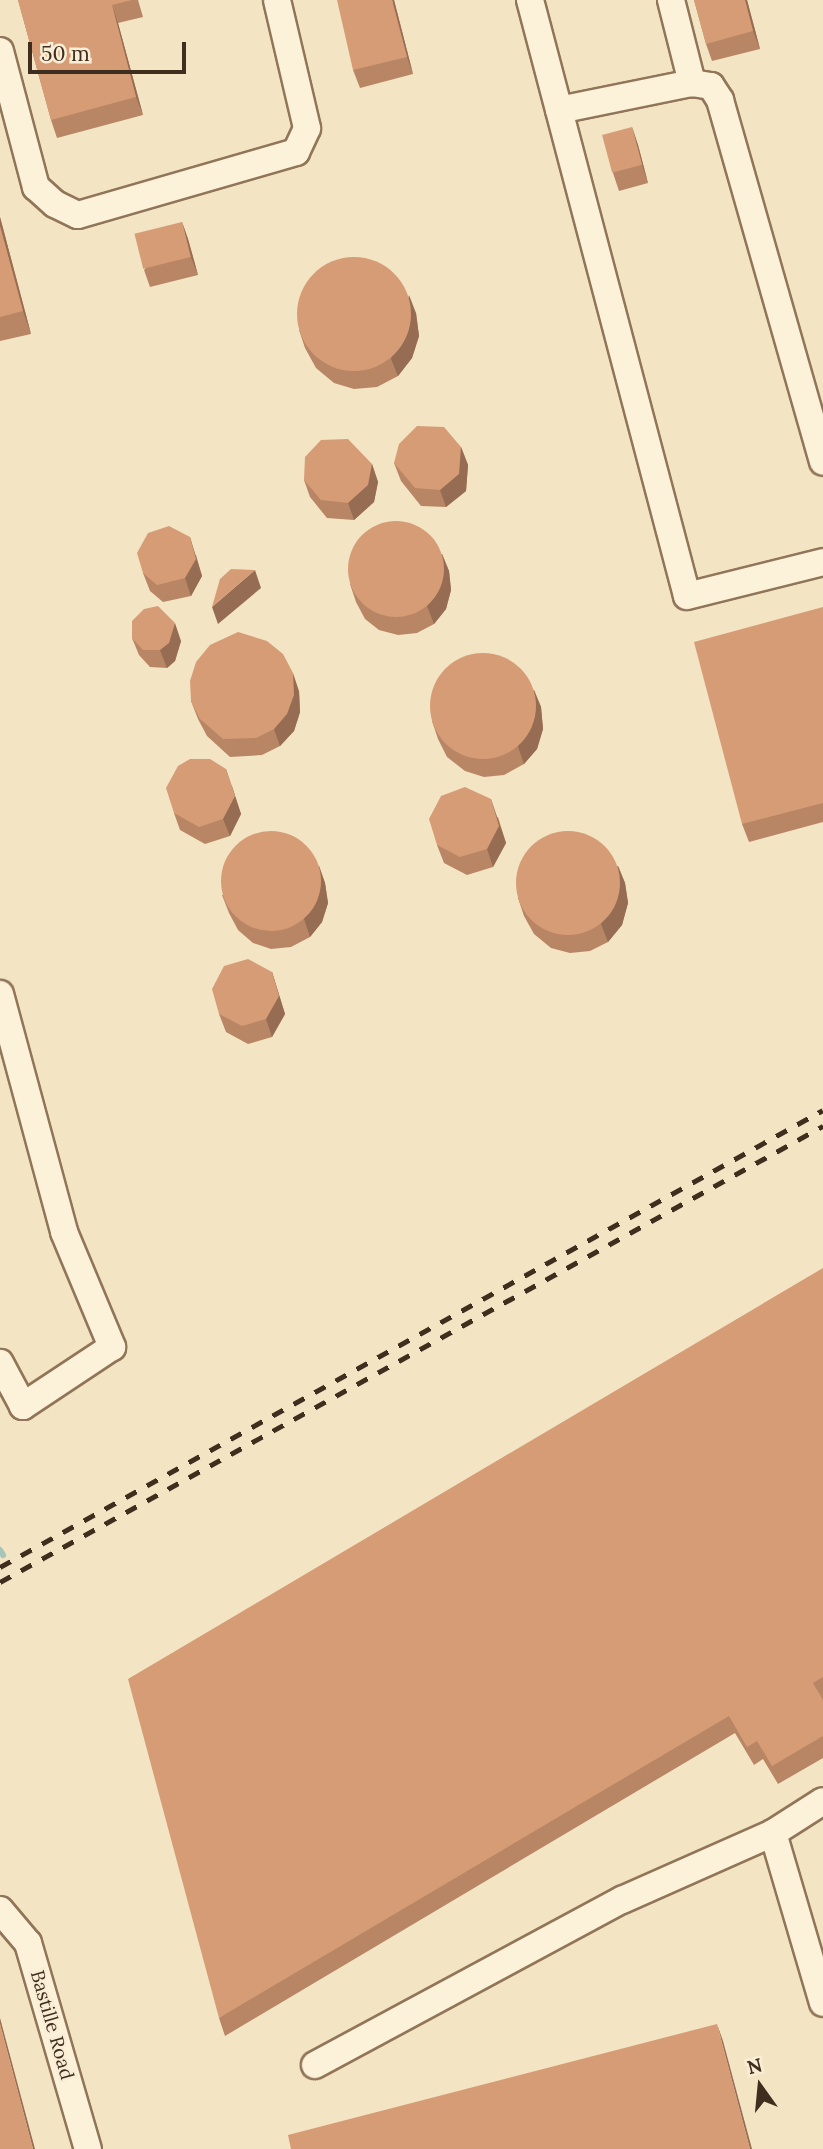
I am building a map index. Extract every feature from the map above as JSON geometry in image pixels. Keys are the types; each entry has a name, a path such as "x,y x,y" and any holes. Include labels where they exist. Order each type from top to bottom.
{"street":[{"path":"0,51 36,187 55,204 78,215 296,152 307,128 277,0"},
{"path":"530,0 687,596 823,562"},
{"path":"671,0 692,83"},
{"path":"559,110 692,83 711,86 720,100 823,462"},
{"path":"0,994 64,1232 112,1348 23,1406 0,1363"},
{"path":"315,2065 622,1900 773,1833 823,1801"},
{"path":"773,1833 813,1936 823,2003"},
{"name":"Bastille Road","path":"0,1909 28,1943 88,2149"}],"building":[{"path":"18,0 132,0 112,5 136,97 51,120"},
{"path":"337,0 392,0 407,57 353,70"},
{"path":"694,0 745,0 753,31 706,44"},
{"path":"632,127 642,165 612,173 602,135"},
{"path":"182,222 191,257 143,269 134,234"},
{"path":"0,226 23,311 0,317"},
{"path":"354,257 376,261 386,266 402,282 407,292 411,314 407,336 402,346 386,362 376,367 354,371 332,367 322,362 306,346 301,336 297,314 301,292 306,282 322,266 332,261"},
{"path":"417,426 444,427 461,447 459,474 440,490 415,488 394,463 399,444"},
{"path":"348,439 372,464 368,485 348,503 321,500 304,480 305,457 321,440"},
{"path":"396,521 414,525 430,535 440,551 444,569 440,587 430,603 414,613 396,617 378,613 362,603 352,587 348,569 352,551 362,535 378,525"},
{"path":"169,526 190,537 196,559 185,578 157,585 143,573 137,553 148,533"},
{"path":"231,569 255,570 212,607 220,579"},
{"path":"158,606 175,623 169,643 160,650 143,650 132,638 132,621 144,609"},
{"path":"823,607 823,803 742,824 694,642"},
{"path":"238,632 267,641 283,654 293,673 294,695 287,714 274,729 256,738 223,739 200,719 191,701 190,681 196,662 210,645"},
{"path":"483,653 503,657 521,668 532,686 536,706 532,726 521,744 503,755 483,759 463,755 445,744 434,726 430,706 434,686 445,668 463,657"},
{"path":"190,759 210,759 226,769 235,796 223,819 199,827 174,813 166,788 178,766"},
{"path":"465,787 491,799 499,826 487,849 460,857 437,845 429,819 441,796"},
{"path":"271,831 290,835 306,846 317,862 321,881 317,900 306,916 290,927 271,931 252,927 236,916 225,900 221,881 225,862 236,846 252,835"},
{"path":"568,831 588,835 605,846 616,863 620,883 616,903 605,920 588,931 568,935 548,931 531,920 520,903 516,883 520,863 531,846 548,835"},
{"path":"248,959 272,972 279,996 266,1019 242,1026 219,1014 212,989 224,966"},
{"path":"823,1268 823,1677 813,1683 823,1700 823,1736 772,1766 757,1741 747,1747 729,1716 219,2018 128,1679"},
{"path":"0,2024 33,2149 0,2149"},
{"path":"717,2024 750,2149 291,2149 288,2135"}],"waterway":[{"path":"0,1550 3,1555"}],"railway":[{"path":"0,1567 823,1110"},
{"path":"0,1582 823,1126"}]}
